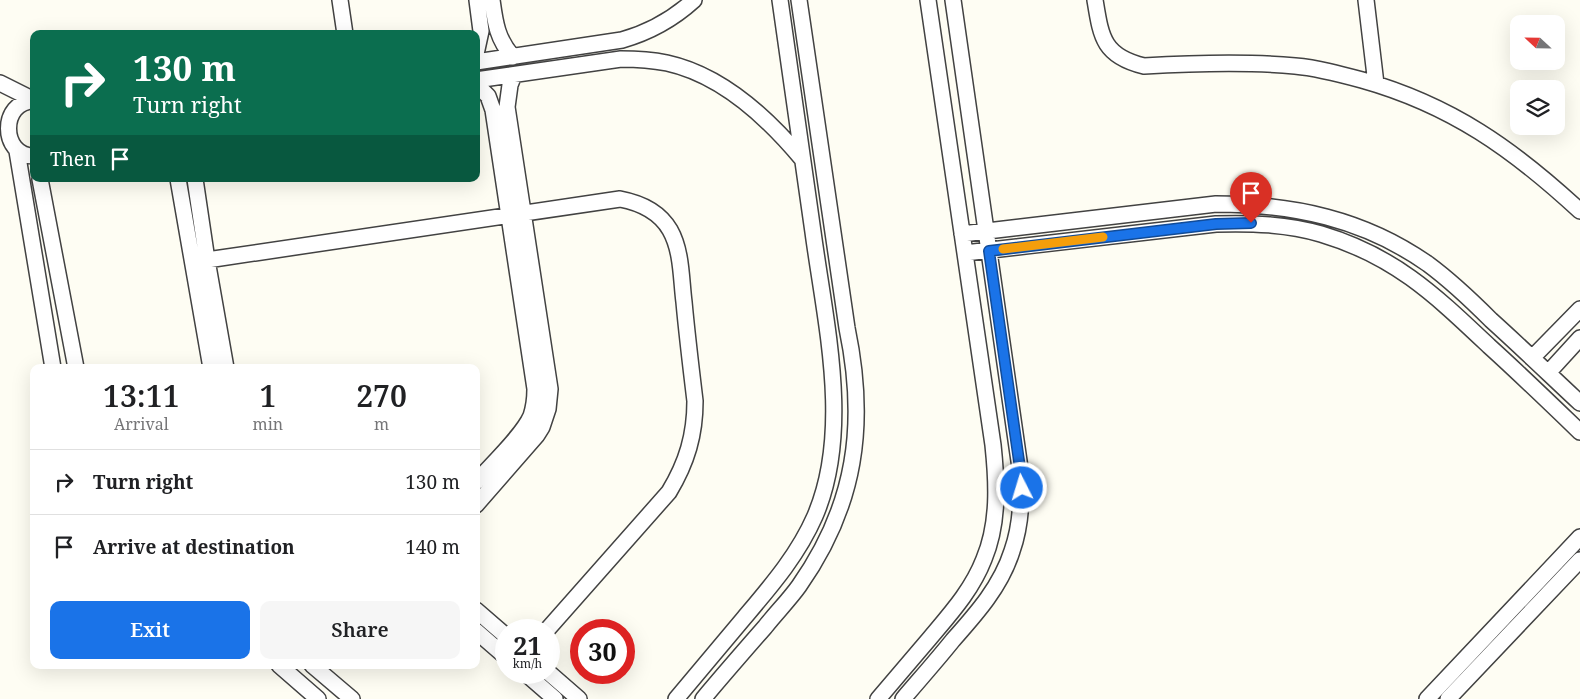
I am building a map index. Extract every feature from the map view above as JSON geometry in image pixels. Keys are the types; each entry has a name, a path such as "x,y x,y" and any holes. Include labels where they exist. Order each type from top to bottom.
{"street":[{"path":"340,0 344,30"},
{"path":"477,0 480,36"},
{"path":"492,0 495,26 504,46 512,57"},
{"path":"480,61 622,40 643,34 682,12 694,0"},
{"path":"676,699 783,571 816,515 828,477 832,446 832,384 828,341 780,0"},
{"path":"703,699 798,587 814,562 829,535 840,507 849,478 854,448 857,396 854,358 847,328 799,0"},
{"path":"878,699 959,604 974,582 985,558 992,533 997,479 994,445 928,0"},
{"path":"903,699 989,597 1002,575 1012,551 1019,527 1022,501 1021,475 953,0"},
{"path":"1095,0 1100,30 1105,43 1115,55 1129,62 1144,66 1248,62 1297,66 1337,73 1376,84 1440,109 1471,125 1521,159 1580,211"},
{"path":"1366,0 1376,84"},
{"path":"480,81 621,59 668,63 690,70 736,96 761,115 783,136 802,159"},
{"path":"480,477 527,423 535,399 515,214 506,107 514,75"},
{"path":"0,83 30,98"},
{"path":"480,86 491,103 550,389 546,418 537,435 480,500"},
{"path":"30,101 23,102 12,110 3,132 17,151 30,155"},
{"path":"17,151 51,364"},
{"path":"41,182 75,364"},
{"path":"179,182 210,364"},
{"path":"195,182 225,364"},
{"path":"207,260 620,199 635,202 649,208 661,218 670,231 679,259 695,401 692,439 680,475 669,492 557,619"},
{"path":"962,234 1216,204 1252,204 1289,208 1324,215 1377,234 1428,264 1452,283 1580,404"},
{"path":"965,253 1216,224 1251,223 1286,226 1320,234 1353,245 1385,260 1414,279 1442,301 1580,432"},
{"path":"1532,358 1580,309"},
{"path":"1548,373 1580,338"},
{"path":"1427,699 1580,537"},
{"path":"1448,699 1580,560"},
{"path":"480,613 495,626"},
{"path":"480,634 495,647"},
{"path":"284,669 318,699"},
{"path":"317,669 352,699"},
{"path":"560,682 579,699"},
{"path":"538,684 555,699"}],"slow traffic":[{"path":"1003,249 1103,237"}],"route":[{"path":"1022,488 989,251 1216,224 1251,223"}]}
